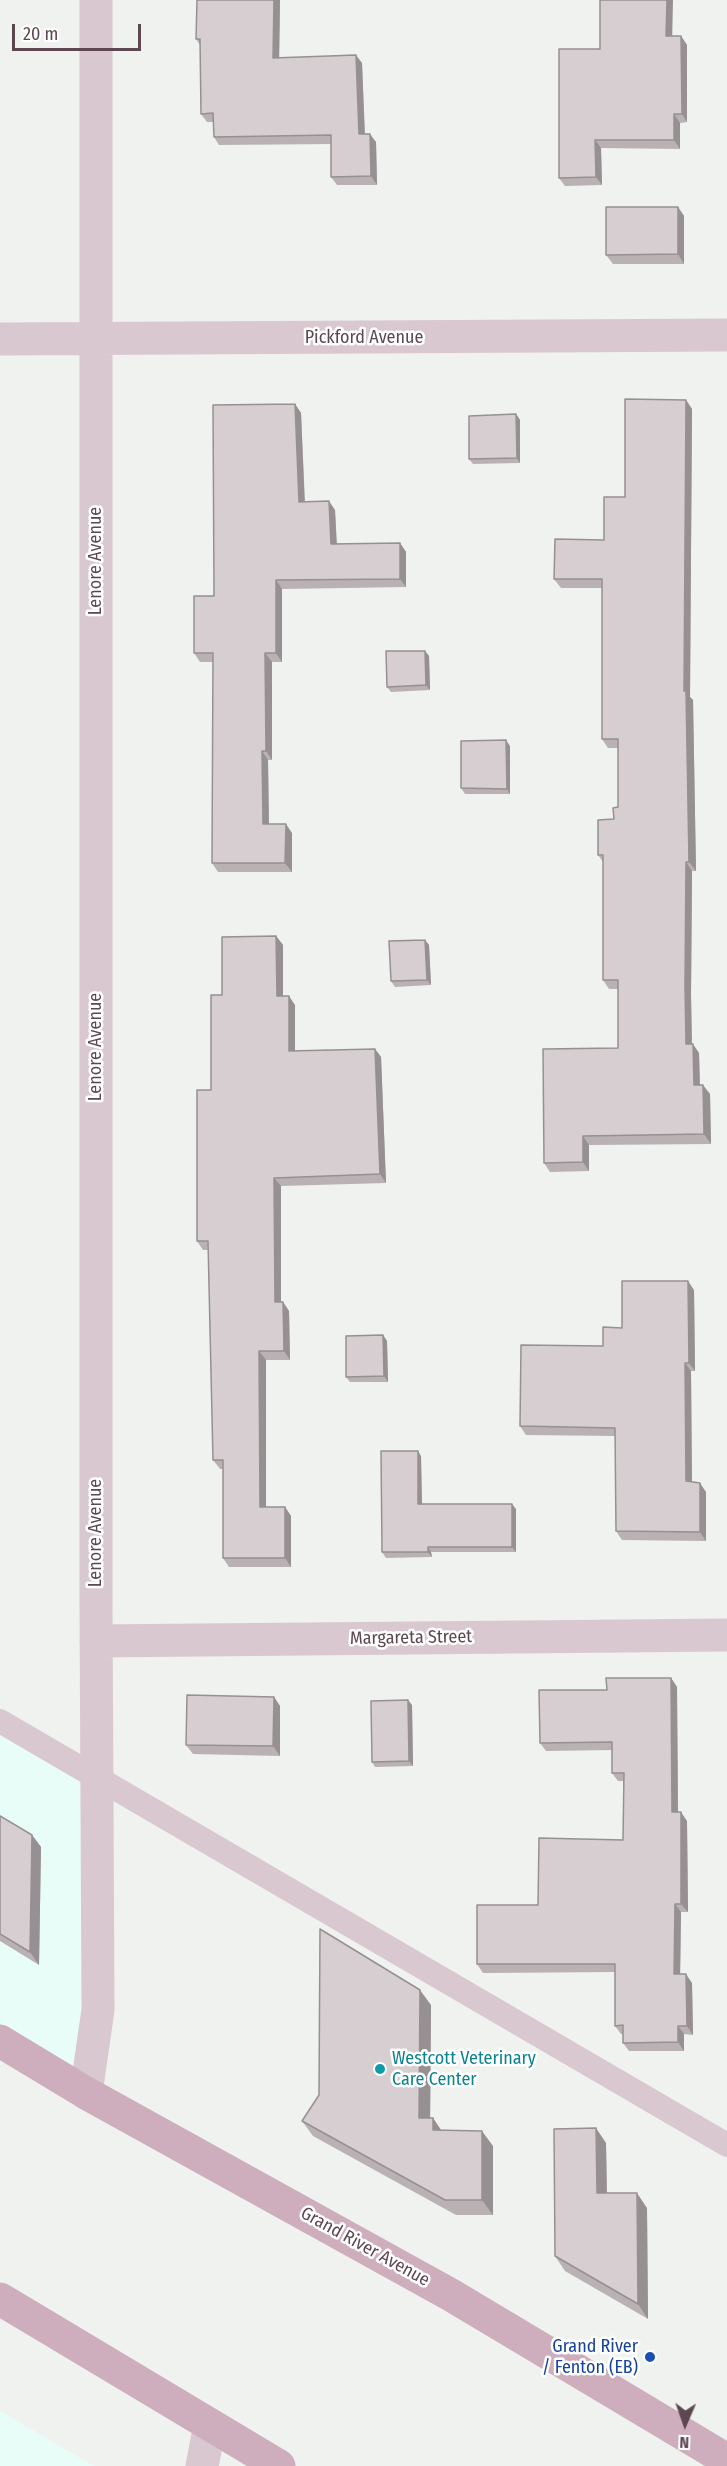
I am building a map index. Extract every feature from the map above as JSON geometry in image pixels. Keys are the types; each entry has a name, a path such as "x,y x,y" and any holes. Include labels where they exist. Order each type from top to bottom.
{"main road":[{"name":"Grand River Avenue","path":"0,2040 86,2093 451,2295 727,2460"},
{"path":"0,2299 279,2466"}],"street":[{"name":"Lenore Avenue","path":"86,2093 98,2010 96,0"},
{"name":"Pickford Avenue","path":"0,339 727,335"},
{"name":"Margareta Street","path":"96,1641 727,1635"},
{"path":"202,2466 210,2425"}],"lane":[{"path":"0,1721 727,2145"}],"shaded area":[{"path":"0,1733 86,1781 82,2084 0,2035"},
{"path":"0,2411 94,2466 0,2466"}],"building":[{"path":"197,0 274,0 273,58 356,55 359,134 370,134 371,176 331,177 331,135 214,137 213,113 201,114 200,39 196,39"},
{"path":"600,0 667,0 666,36 681,36 682,114 674,114 674,140 595,140 596,177 559,178 559,49 600,49"},
{"path":"606,207 678,207 678,254 606,255"},
{"path":"625,399 686,400 684,691 686,691 689,862 686,862 686,1044 693,1044 694,1085 703,1085 704,1134 583,1136 583,1162 544,1163 543,1049 618,1048 618,980 603,980 603,855 598,855 598,820 614,819 613,808 618,807 618,739 602,739 602,579 554,579 555,539 604,540 604,497 625,497"},
{"path":"295,404 299,502 329,501 331,544 400,543 400,579 276,580 276,653 265,653 266,751 262,751 263,824 286,824 285,863 212,863 213,653 194,653 194,596 214,596 213,405"},
{"path":"516,414 517,458 469,459 469,416"},
{"path":"386,651 425,651 426,685 387,687"},
{"path":"506,740 507,789 461,788 461,741"},
{"path":"276,936 277,996 289,996 289,1051 375,1049 380,1174 274,1178 275,1302 283,1302 284,1351 259,1351 260,1507 285,1507 285,1558 223,1558 223,1460 213,1460 208,1241 197,1241 197,1090 211,1090 211,995 222,995 222,937"},
{"path":"425,940 427,980 391,981 389,941"},
{"path":"622,1281 688,1281 689,1363 685,1363 686,1481 700,1483 700,1532 616,1531 615,1428 520,1426 521,1345 603,1346 603,1327 622,1328"},
{"path":"383,1335 384,1376 346,1377 346,1336"},
{"path":"381,1451 418,1451 418,1504 512,1504 512,1547 428,1547 428,1552 382,1552"},
{"path":"606,1678 671,1678 672,1812 681,1812 681,1904 675,1904 674,1974 686,1974 687,2026 678,2026 678,2042 623,2043 623,2025 615,2026 615,1964 477,1964 477,1905 538,1905 539,1838 623,1840 624,1773 612,1773 612,1742 540,1743 539,1690 607,1690"},
{"path":"187,1695 274,1697 273,1746 186,1745"},
{"path":"408,1700 409,1761 372,1762 371,1701"},
{"path":"0,1816 32,1835 30,1952 0,1934"},
{"name":"Westcott Veterinary Care Center","path":"320,1929 420,1990 419,2118 433,2118 433,2130 482,2131 482,2200 445,2200 302,2121 319,2095"},
{"path":"596,2128 597,2193 637,2193 638,2304 555,2256 554,2129"}],"place":[{"name":"Westcott Veterinary Care Center","path":"380,2069"},
{"name":"Grand River / Fenton (EB)","path":"650,2357"}]}
